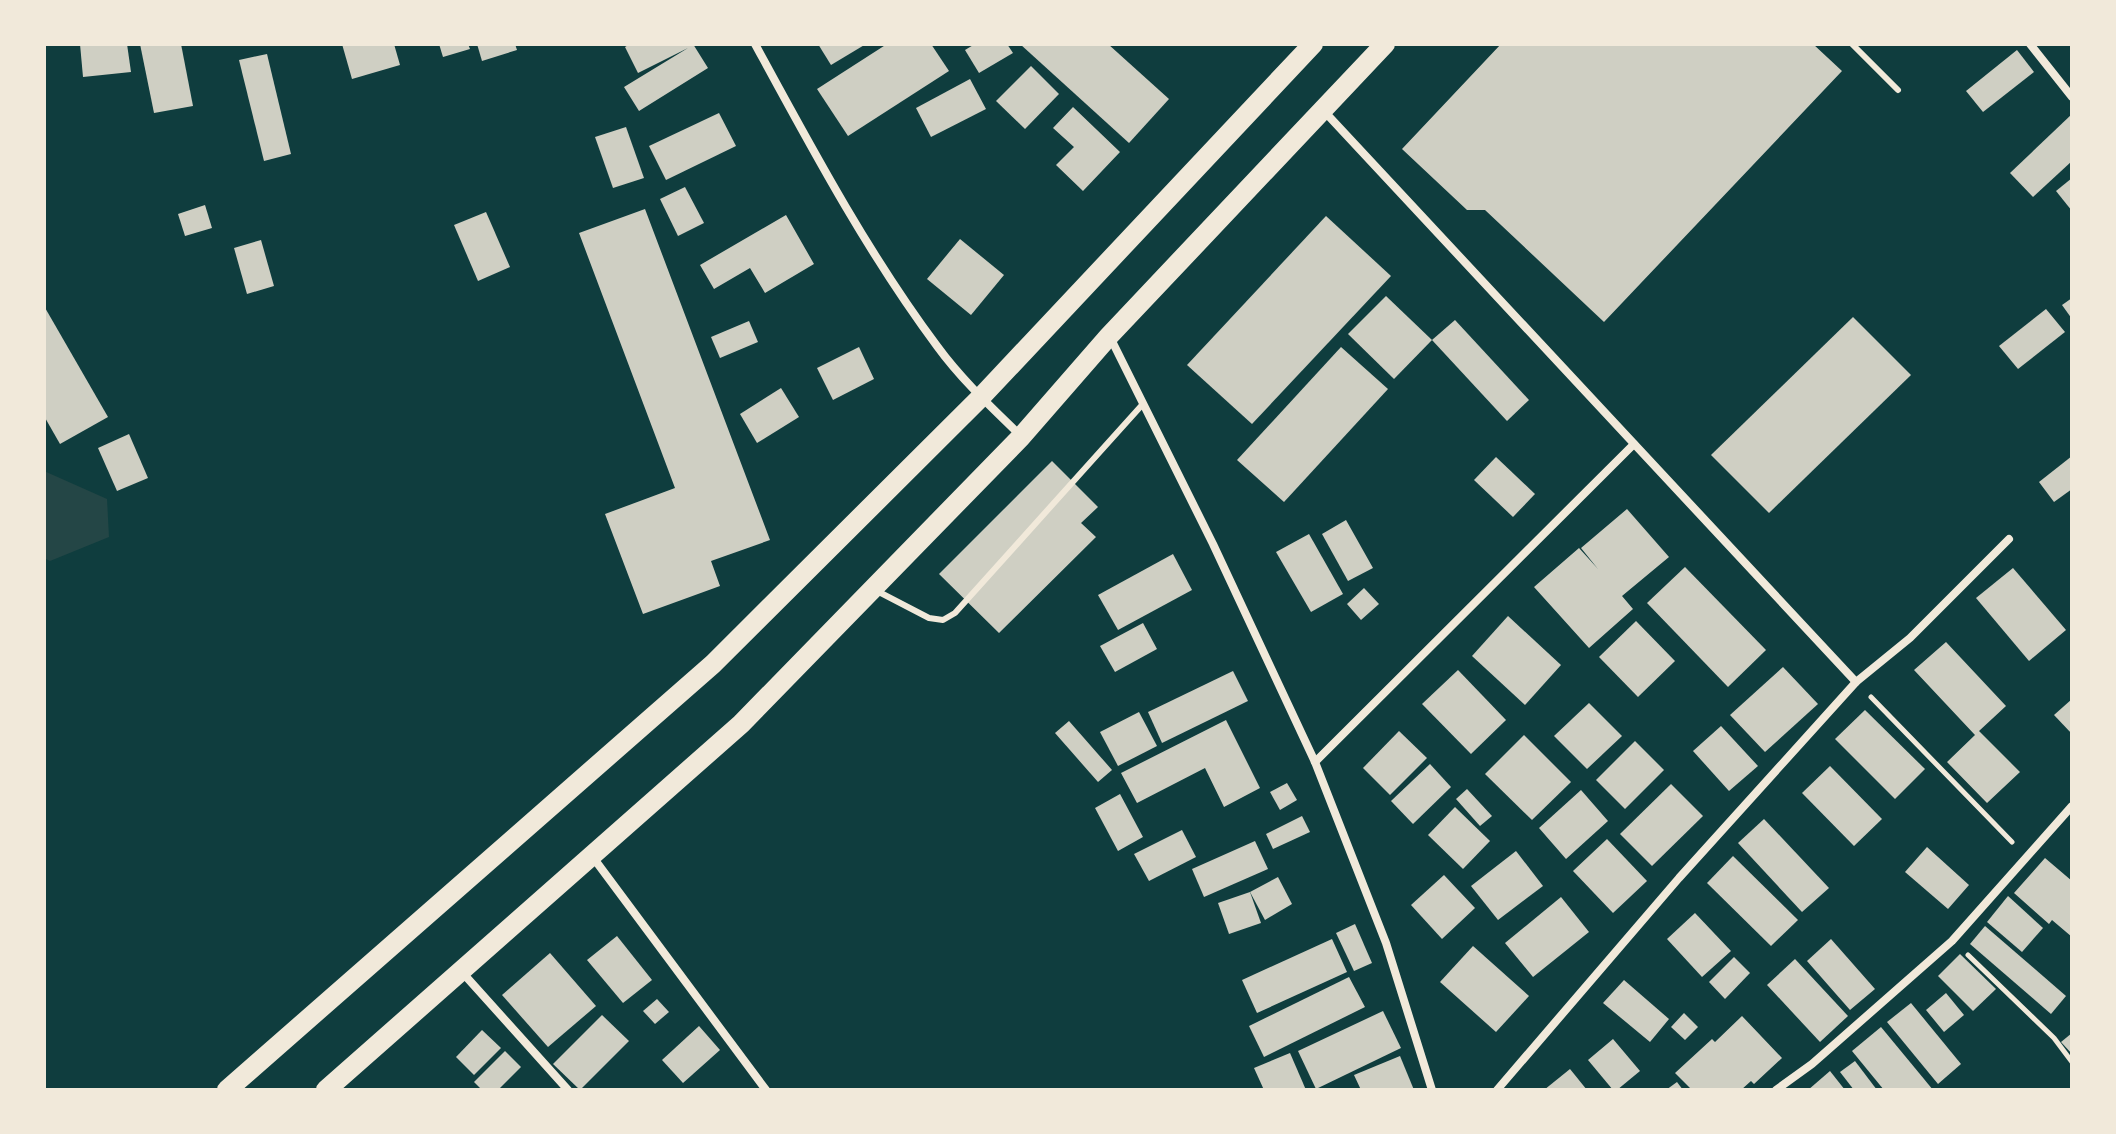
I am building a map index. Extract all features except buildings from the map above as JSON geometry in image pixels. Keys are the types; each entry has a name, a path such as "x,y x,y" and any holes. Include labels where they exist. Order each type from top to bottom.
{"main road":[{"path":"227,1090 713,664 981,397 1313,44"},
{"path":"326,1090 350,1074 461,970 741,724 1021,437 1109,336 1385,44"}],"street":[{"path":"755,44 857,226 938,347 1021,437"},
{"path":"2030,44 2072,97"},
{"path":"1323,110 1856,682"},
{"path":"1109,336 1213,544 1315,762 1386,943 1432,1090"},
{"path":"1315,762 1634,444"},
{"path":"1497,1090 1679,878 1856,682 1910,638 2009,539"},
{"path":"1776,1090 1812,1064 1952,941 2072,806"},
{"path":"591,855 766,1090"},
{"path":"461,970 568,1090"}],"lane":[{"path":"1852,44 1898,90"},
{"path":"874,590 929,618 943,620 955,613 1142,405"}],"path":[{"path":"1856,682 2027,857"},
{"path":"1952,941 2012,995 2054,1038 2072,1062"}],"shaded area":[{"path":"44,471 107,499 109,537 50,561 44,558"}]}
